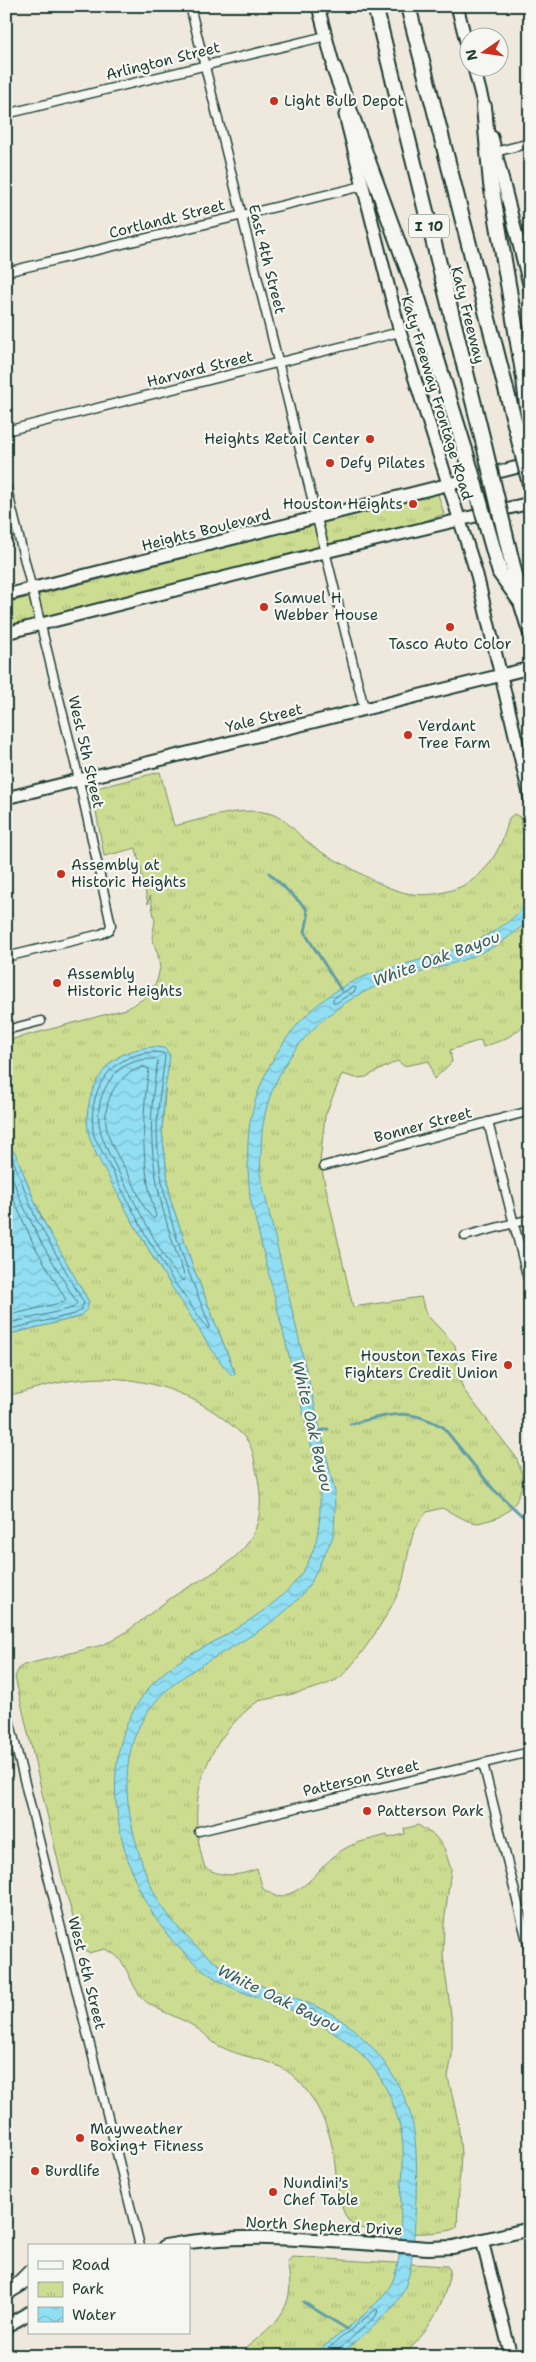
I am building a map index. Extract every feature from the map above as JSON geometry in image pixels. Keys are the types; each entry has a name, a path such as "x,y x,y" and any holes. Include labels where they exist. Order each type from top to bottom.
{"highway":[{"name":"Katy Freeway","path":"375,6 530,631"},
{"name":"Katy Freeway","path":"408,6 526,434 530,484"},
{"path":"334,68 416,292 465,450 500,573 522,602"},
{"path":"484,107 491,184 524,378 526,434"}],"main road":[{"name":"Katy Freeway Frontage Road","path":"318,6 400,332 477,575 530,798"},
{"path":"457,6 463,28"},
{"path":"477,78 530,288"},
{"name":"Heights Boulevard","path":"6,595 530,464"},
{"path":"6,633 458,519 530,503"},
{"name":"Yale Street","path":"6,798 530,668"},
{"name":"North Shepherd Drive","path":"175,2244 200,2239 232,2238 429,2248 452,2247 530,2229"},
{"path":"482,2240 511,2356"},
{"path":"6,2293 28,2281"},
{"path":"6,2326 28,2314"}],"street":[{"name":"East 4th Street","path":"190,6 364,708"},
{"name":"Arlington Street","path":"6,114 326,36"},
{"path":"495,152 530,143"},
{"name":"Cortlandt Street","path":"6,272 363,186"},
{"name":"Harvard Street","path":"6,431 400,332"},
{"name":"West 5th Street","path":"6,486 76,767 111,922 110,928 101,934 6,957"},
{"path":"6,1030 40,1021"},
{"name":"Bonner Street","path":"324,1166 530,1111"},
{"path":"488,1122 530,1286"},
{"path":"465,1236 530,1219"},
{"name":"West 6th Street","path":"6,1707 140,2244"},
{"name":"Patterson Street","path":"199,1831 530,1752"},
{"path":"482,1763 530,1953"},
{"path":"520,1913 530,1911"},
{"path":"6,2293 28,2271"}],"green space":[{"path":"438,494 444,514 389,534 6,629 6,603"},
{"path":"160,772 174,826 233,812 257,811 268,813 281,818 319,850 376,882 402,892 429,895 460,887 478,876 486,868 498,849 509,818 514,814 520,817 530,864 530,1016 521,1028 504,1039 483,1047 481,1040 450,1050 452,1062 434,1079 429,1061 404,1066 397,1061 366,1077 356,1078 342,1074 325,1116 320,1162 353,1307 421,1297 426,1314 455,1345 458,1373 463,1389 516,1457 522,1474 522,1486 516,1502 508,1511 497,1518 478,1523 468,1521 442,1508 427,1512 416,1528 398,1593 374,1636 353,1664 344,1674 328,1684 258,1701 239,1717 224,1735 212,1755 203,1775 198,1797 199,1843 205,1868 225,1875 244,1873 257,1869 263,1889 277,1897 299,1889 336,1854 346,1848 387,1835 388,1838 405,1834 404,1829 418,1825 435,1836 444,1848 451,1869 444,1924 443,1956 452,2022 452,2055 448,2077 458,2121 461,2153 457,2227 450,2230 405,2233 373,2231 353,2225 347,2219 340,2200 334,2155 327,2128 314,2101 303,2085 281,2068 219,2046 193,2025 151,2005 137,1992 125,1967 114,1954 105,1949 88,1953 82,1949 62,1878 15,1677 19,1668 112,1641 165,1602 219,1569 236,1556 249,1541 257,1523 260,1504 259,1484 248,1442 235,1428 213,1411 179,1393 142,1382 104,1378 64,1382 6,1396 6,1335 79,1317 89,1302 51,1237 11,1149 6,1149 6,1041 126,1009 145,998 157,981 160,968 152,938 155,921 150,896 148,904 136,848 104,856 93,794 97,788","holes":["154,1047 166,1078 162,1131 170,1198 192,1264 235,1373 233,1376 154,1259 124,1206 90,1138 87,1120 91,1094 111,1062 124,1054"]},
{"path":"292,2257 447,2266 450,2270 444,2295 434,2317 428,2327 403,2356 237,2356 279,2317 289,2294 290,2280 287,2262"}],"water":[{"name":"White Oak Bayou","path":"530,900 530,920 493,947 453,963 393,980 368,990 345,1003 305,1037 289,1058 276,1081 267,1106 262,1132 260,1174 335,1492 333,1536 314,1577 301,1596 275,1619 247,1639 189,1673 164,1693 144,1717 131,1748 127,1788 133,1829 140,1858 150,1885 171,1919 190,1941 223,1968 254,1983 328,2012 356,2031 389,2070 398,2084 409,2111 416,2148 416,2186 413,2250 409,2276 405,2287 400,2297 387,2313 339,2356 312,2356 370,2309 389,2288 394,2278 400,2247 403,2158 402,2136 396,2112 386,2089 373,2068 366,2059 341,2038 294,2011 242,1992 217,1979 200,1967 170,1938 147,1904 130,1866 118,1815 115,1790 117,1765 121,1740 130,1717 143,1695 169,1669 249,1620 279,1598 303,1571 317,1537 320,1513 319,1477 250,1198 248,1141 250,1122 256,1098 265,1075 277,1052 309,1013 348,983 478,940 515,916"},
{"path":"154,1047 164,1048 170,1055 164,1096 162,1131 170,1198 192,1264 235,1373 233,1376 214,1352 153,1257 100,1162 89,1137 87,1116 89,1101 94,1086 102,1073 118,1057 131,1051"},
{"path":"6,1149 15,1152 41,1217 89,1302 87,1309 79,1317 6,1335"}],"waterway":[{"path":"269,873 306,908 308,917 305,932 341,990"},
{"path":"350,1424 387,1415 408,1414 430,1420 443,1427 493,1489 530,1523"},
{"name":"White Oak Bayou","path":"317,1432 328,1429"},
{"path":"303,2302 347,2329"}],"place":[{"name":"Light Bulb Depot","path":"274,101"},
{"name":"Heights Retail Center","path":"370,439"},
{"name":"Defy Pilates","path":"330,463"},
{"name":"Houston Heights","path":"413,504"},
{"name":"Samuel H Webber House","path":"264,607"},
{"name":"Tasco Auto Color","path":"450,627"},
{"name":"Verdant Tree Farm","path":"408,735"},
{"name":"Assembly at Historic Heights","path":"61,874"},
{"name":"Assembly Historic Heights","path":"57,983"},
{"name":"Houston Texas Fire Fighters Credit Union","path":"508,1365"},
{"name":"Patterson Park","path":"367,1811"},
{"name":"Mayweather Boxing+ Fitness","path":"80,2138"},
{"name":"Burdlife","path":"35,2171"},
{"name":"Nundini's Chef Table","path":"273,2192"}]}
